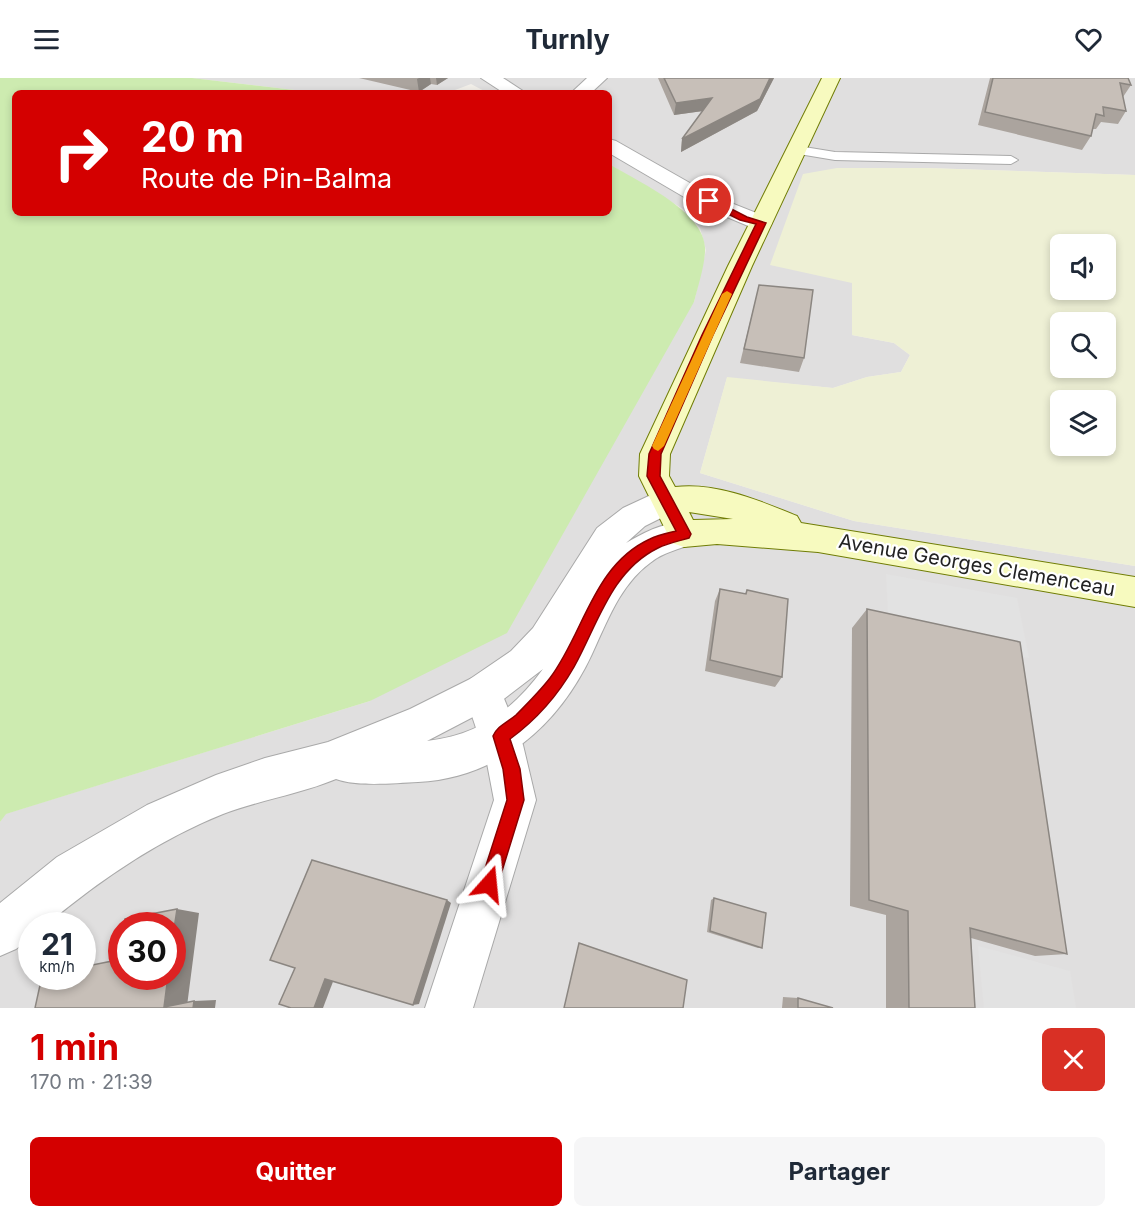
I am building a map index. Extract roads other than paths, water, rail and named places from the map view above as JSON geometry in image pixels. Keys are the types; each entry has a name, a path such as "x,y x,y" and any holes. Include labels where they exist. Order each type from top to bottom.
{"main road":[{"path":"684,534 654,476 655,454 707,335 831,78"},
{"name":"Avenue Georges Clemenceau","path":"666,501 700,498 756,513 818,538"},
{"name":"Avenue Georges Clemenceau","path":"684,534 717,531 818,538 1135,592"}],"street":[{"path":"490,78 512,90"},
{"path":"584,90 598,78"},
{"path":"612,147 744,219 762,223"},
{"path":"0,933 73,873 162,820 216,796 265,779 328,762 459,707 483,692 524,663 546,640 609,538 634,517 666,501"},
{"path":"328,762 442,759 485,747 520,722 555,683 570,660 603,592 626,564 653,544 684,534"},
{"path":"449,1008 515,800 511,769 501,736 483,692"}],"lane":[{"path":"798,150 835,156 1011,160"}]}
